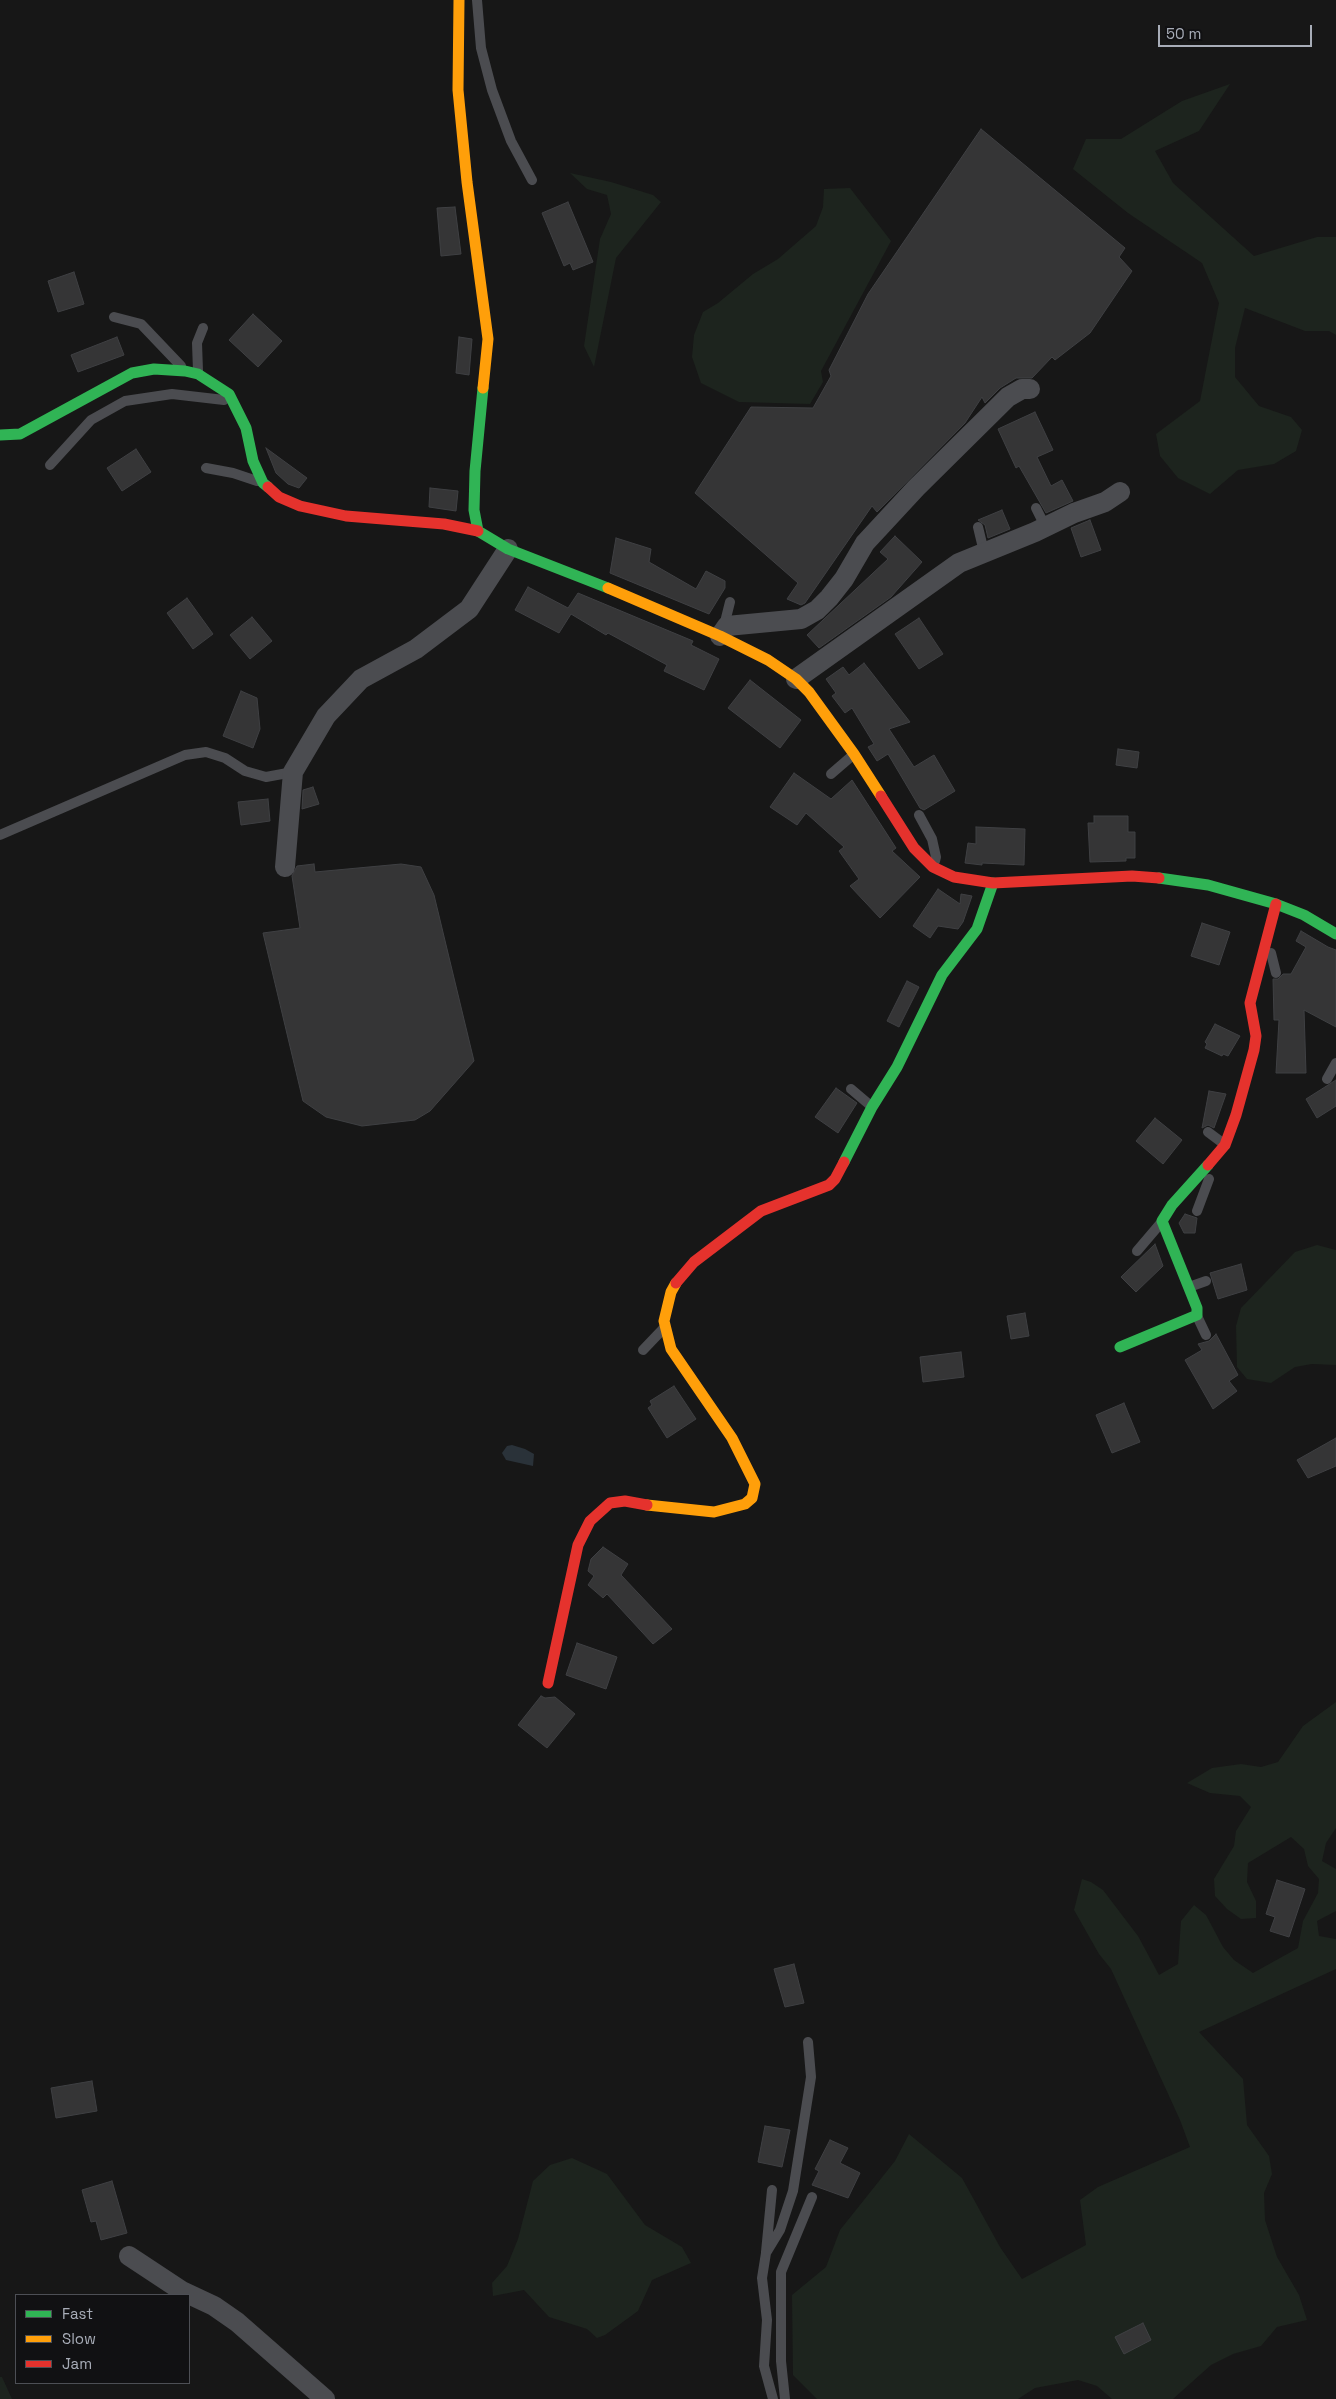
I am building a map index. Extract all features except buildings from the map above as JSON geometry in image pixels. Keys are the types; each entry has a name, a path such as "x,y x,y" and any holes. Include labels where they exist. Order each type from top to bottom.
{"street":[{"path":"459,0 458,90 467,182 488,339 474,471 474,510 478,531"},
{"path":"0,435 20,434 132,373 154,369 185,371 198,374 229,394 246,428 253,461 263,483 279,497 300,506 346,516 444,524 478,531 508,549 645,603 724,631 768,660 796,679 809,692 854,754 914,848 933,867 954,877 993,883 1104,877 1176,879 1208,884 1276,904 1304,915 1336,934"},
{"path":"724,631 801,619 817,610 844,579 865,543 916,488 1008,397 1022,389 1030,389"},
{"path":"796,679 951,568 984,552 1105,502 1120,492"},
{"path":"285,867 293,772 326,716 361,679 416,649 469,609 508,549"},
{"path":"548,1683 578,1545 590,1521 598,1512 610,1503 625,1501 656,1507 714,1512 745,1504 752,1498 755,1484 747,1465 732,1438 671,1349 664,1327 666,1309 678,1278 694,1262 761,1211 829,1185 835,1179 872,1107 897,1067 942,975 977,929 993,883"},
{"path":"1120,1347 1197,1316 1197,1308 1162,1221 1172,1205 1214,1159 1225,1144 1254,1050 1256,1036 1250,1004 1276,904"},
{"path":"129,2256 188,2294"},
{"path":"190,2295 214,2306 237,2322 325,2399"}],"lane":[{"path":"478,0 481,48 492,90 511,141 532,180"},
{"path":"114,317 140,324 185,371"},
{"path":"198,374 196,360 197,343 203,328"},
{"path":"50,466 90,420 125,401 172,394 232,401"},
{"path":"206,468 233,473 263,483"},
{"path":"1036,508 1045,526"},
{"path":"978,527 984,552"},
{"path":"724,631 730,602"},
{"path":"0,835 185,755 206,752 224,758 245,771 266,777 293,772"},
{"path":"831,774 854,754"},
{"path":"919,814 932,839 936,857 933,867"},
{"path":"1266,944 1273,957 1276,972"},
{"path":"1327,1079 1336,1063"},
{"path":"851,1090 872,1107"},
{"path":"1208,1132 1225,1144"},
{"path":"1197,1211 1211,1175 1214,1159"},
{"path":"1138,1250 1162,1221"},
{"path":"1188,1287 1206,1281"},
{"path":"1197,1316 1206,1335"},
{"path":"643,1350 664,1327"},
{"path":"766,2253 780,2230 793,2191 811,2077 808,2042"},
{"path":"772,2190 762,2278 767,2320 764,2366 773,2399"},
{"path":"785,2399 781,2361 781,2272 812,2197"}],"shaded area":[{"path":"1230,84 1199,131 1155,151 1173,183 1254,256 1317,237 1336,237 1336,335 1329,331 1305,331 1245,308 1235,348 1235,377 1259,406 1291,417 1302,430 1296,451 1274,464 1238,470 1210,494 1178,478 1160,456 1156,434 1200,401 1219,303 1202,263 1128,213 1073,169 1086,139 1121,139 1182,101"},
{"path":"570,173 611,182 653,195 661,202 616,258 594,367 584,346 600,239 611,214 607,195 587,189"},
{"path":"850,188 891,241 821,371 823,382 810,404 739,402 701,383 692,357 694,335 703,312 718,303 753,274 778,259 816,226 823,207 824,189"},
{"path":"1317,1245 1336,1250 1336,1365 1312,1364 1295,1367 1271,1383 1247,1379 1237,1367 1236,1326 1241,1308 1295,1252"},
{"path":"512,1445 534,1454 533,1466 506,1460 502,1453 507,1446"},
{"path":"1336,1702 1336,1828 1326,1843 1322,1861 1336,1869 1336,1911 1317,1921 1319,1936 1336,1939 1336,1969 1199,2032 1243,2079 1247,2125 1269,2156 1272,2174 1264,2193 1265,2220 1277,2257 1299,2295 1307,2320 1277,2327 1261,2346 1233,2354 1211,2365 1173,2399 1112,2399 1097,2386 1078,2380 1035,2388 1018,2399 817,2399 793,2375 792,2295 826,2267 840,2230 895,2161 909,2134 962,2178 1000,2247 1022,2279 1086,2245 1080,2200 1098,2187 1190,2147 1180,2120 1111,1969 1099,1954 1074,1910 1082,1879 1091,1882 1103,1890 1138,1936 1159,1975 1178,1964 1181,1921 1194,1905 1206,1915 1223,1947 1234,1960 1253,1973 1298,1948 1303,1921 1318,1893 1319,1879 1308,1866 1304,1849 1291,1837 1248,1863 1247,1882 1256,1901 1256,1918 1241,1919 1227,1909 1215,1896 1214,1879 1234,1846 1236,1831 1251,1807 1240,1796 1210,1793 1187,1783 1212,1768 1241,1764 1261,1767 1278,1762 1303,1726"},
{"path":"572,2158 607,2174 645,2225 682,2247 691,2263 652,2280 638,2311 605,2335 597,2338 587,2329 549,2317 524,2290 493,2296 492,2283 507,2266 518,2239 533,2181 550,2165"},
{"path":"0,2377 2,2377 12,2399 0,2399"}],"traffic: fast":[{"path":"0,435 20,434 132,373 154,369 185,371 198,374 229,394 246,428 253,461 263,483 268,487"},
{"path":"483,388 475,471 474,510 478,531 508,549 608,588"},
{"path":"1159,878 1208,885 1276,904 1304,915 1336,934"},
{"path":"844,1162 872,1107 897,1067 942,975 977,929 993,883"},
{"path":"1120,1347 1197,1315 1197,1308 1162,1221 1172,1205 1208,1165"}],"traffic: slow":[{"path":"459,0 458,90 467,182 488,339 483,388"},
{"path":"608,588 720,636 768,660 796,679 809,692 854,754 881,796"},
{"path":"647,1505 714,1512 745,1504 752,1498 755,1484 732,1438 671,1349 664,1321 671,1292 676,1283"}],"traffic: jam":[{"path":"268,487 279,497 300,506 346,516 444,524 478,531"},
{"path":"881,796 914,848 933,867 954,877 993,883 1132,876 1159,878"},
{"path":"1208,1165 1225,1145 1236,1115 1254,1050 1256,1036 1250,1003 1276,904"},
{"path":"676,1283 694,1262 761,1211 829,1185 835,1179 844,1162"},
{"path":"548,1683 578,1545 590,1521 610,1503 625,1501 647,1505"}]}
